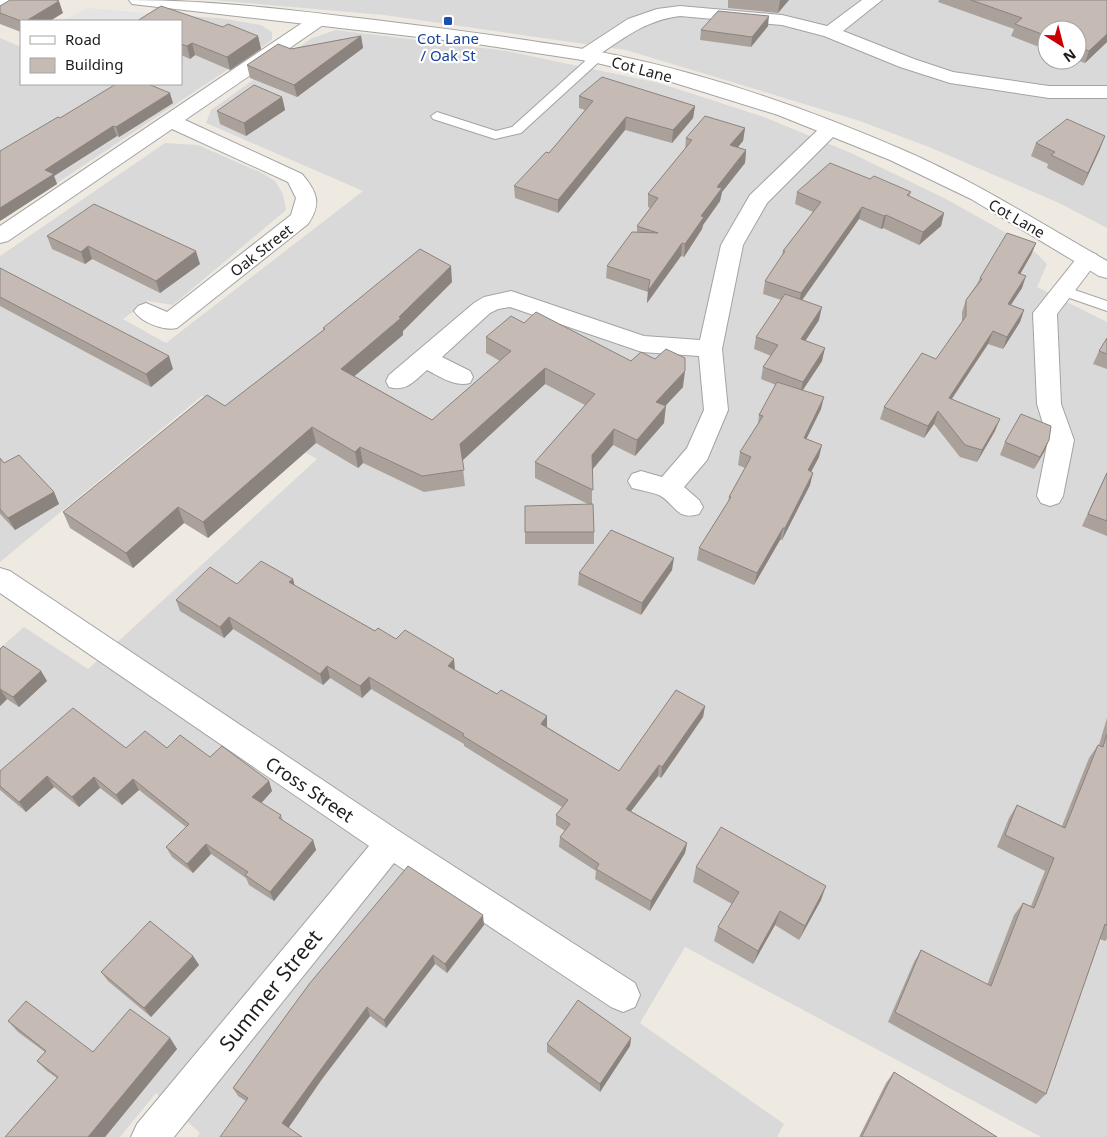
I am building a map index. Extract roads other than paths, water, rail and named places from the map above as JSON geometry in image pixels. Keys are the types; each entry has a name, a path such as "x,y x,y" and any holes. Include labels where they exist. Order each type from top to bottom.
{"street":[{"path":"0,5 9,0"},
{"name":"Cot Lane","path":"138,0 204,9 320,19 474,38 591,56 629,64 707,87 831,128 934,172 1017,216 1097,265"},
{"path":"648,0 663,13"},
{"path":"830,32 873,0"},
{"path":"591,56 634,23 663,13 680,11 782,20 830,32 906,63 950,77 1049,92 1107,92"},
{"path":"0,236 172,122 320,19"},
{"name":"Oak Street","path":"146,311 169,322 300,219 308,203 304,189 295,178 172,122"},
{"path":"668,488 698,453 716,410 710,349 732,245 758,200 831,128"},
{"path":"1050,496 1061,440 1049,404 1045,313 1063,291 1097,265"},
{"path":"398,381 425,360 482,308 492,302 511,299 642,344 710,349"},
{"path":"425,360 461,377"},
{"path":"642,481 668,488 690,507"},
{"name":"Cross Street","path":"6,592 623,995"},
{"name":"Summer Street","path":"150,1137 391,843"}],"lane":[{"path":"437,116 495,135 516,130 591,56"},
{"path":"1063,291 1107,306"}],"place":[{"name":"Cot Lane / Oak St","path":"448,21"}]}
